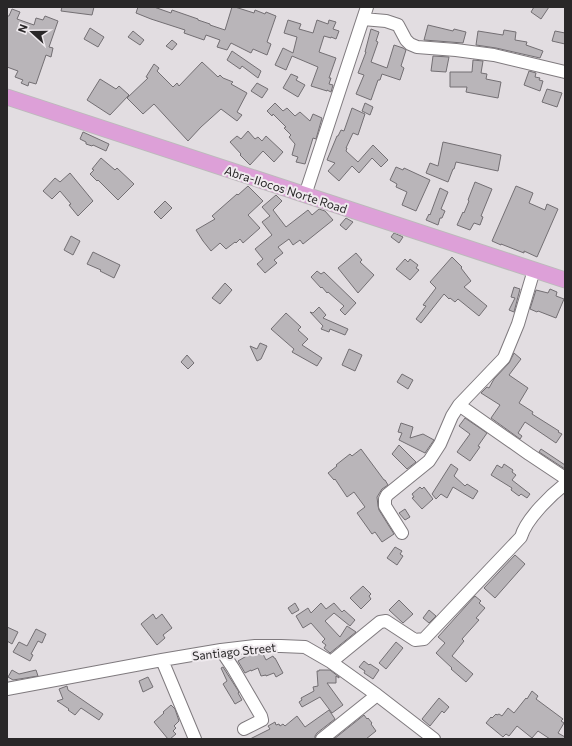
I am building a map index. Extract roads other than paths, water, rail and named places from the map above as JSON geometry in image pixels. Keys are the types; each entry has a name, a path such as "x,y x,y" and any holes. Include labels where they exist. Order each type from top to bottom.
{"main road":[{"name":"Abra-Ilocos Norte Road","path":"7,97 565,280"}],"street":[{"path":"306,195 367,7"},
{"path":"363,19 386,21 398,25 406,40 410,44 417,47 494,55 565,72"},
{"path":"402,533 385,506 385,499 387,495 429,461 440,444 452,416 459,406 504,358 518,324 534,270"},
{"path":"459,406 565,478"},
{"path":"331,662 380,622 386,621 415,640 424,639 521,537 525,526 550,496 565,484"},
{"name":"Santiago Street","path":"7,689 221,650 255,646 305,647 331,662 434,739"},
{"path":"221,650 234,668 261,716 262,720 244,728"},
{"path":"162,660 195,739"},
{"path":"322,739 377,695"}]}
